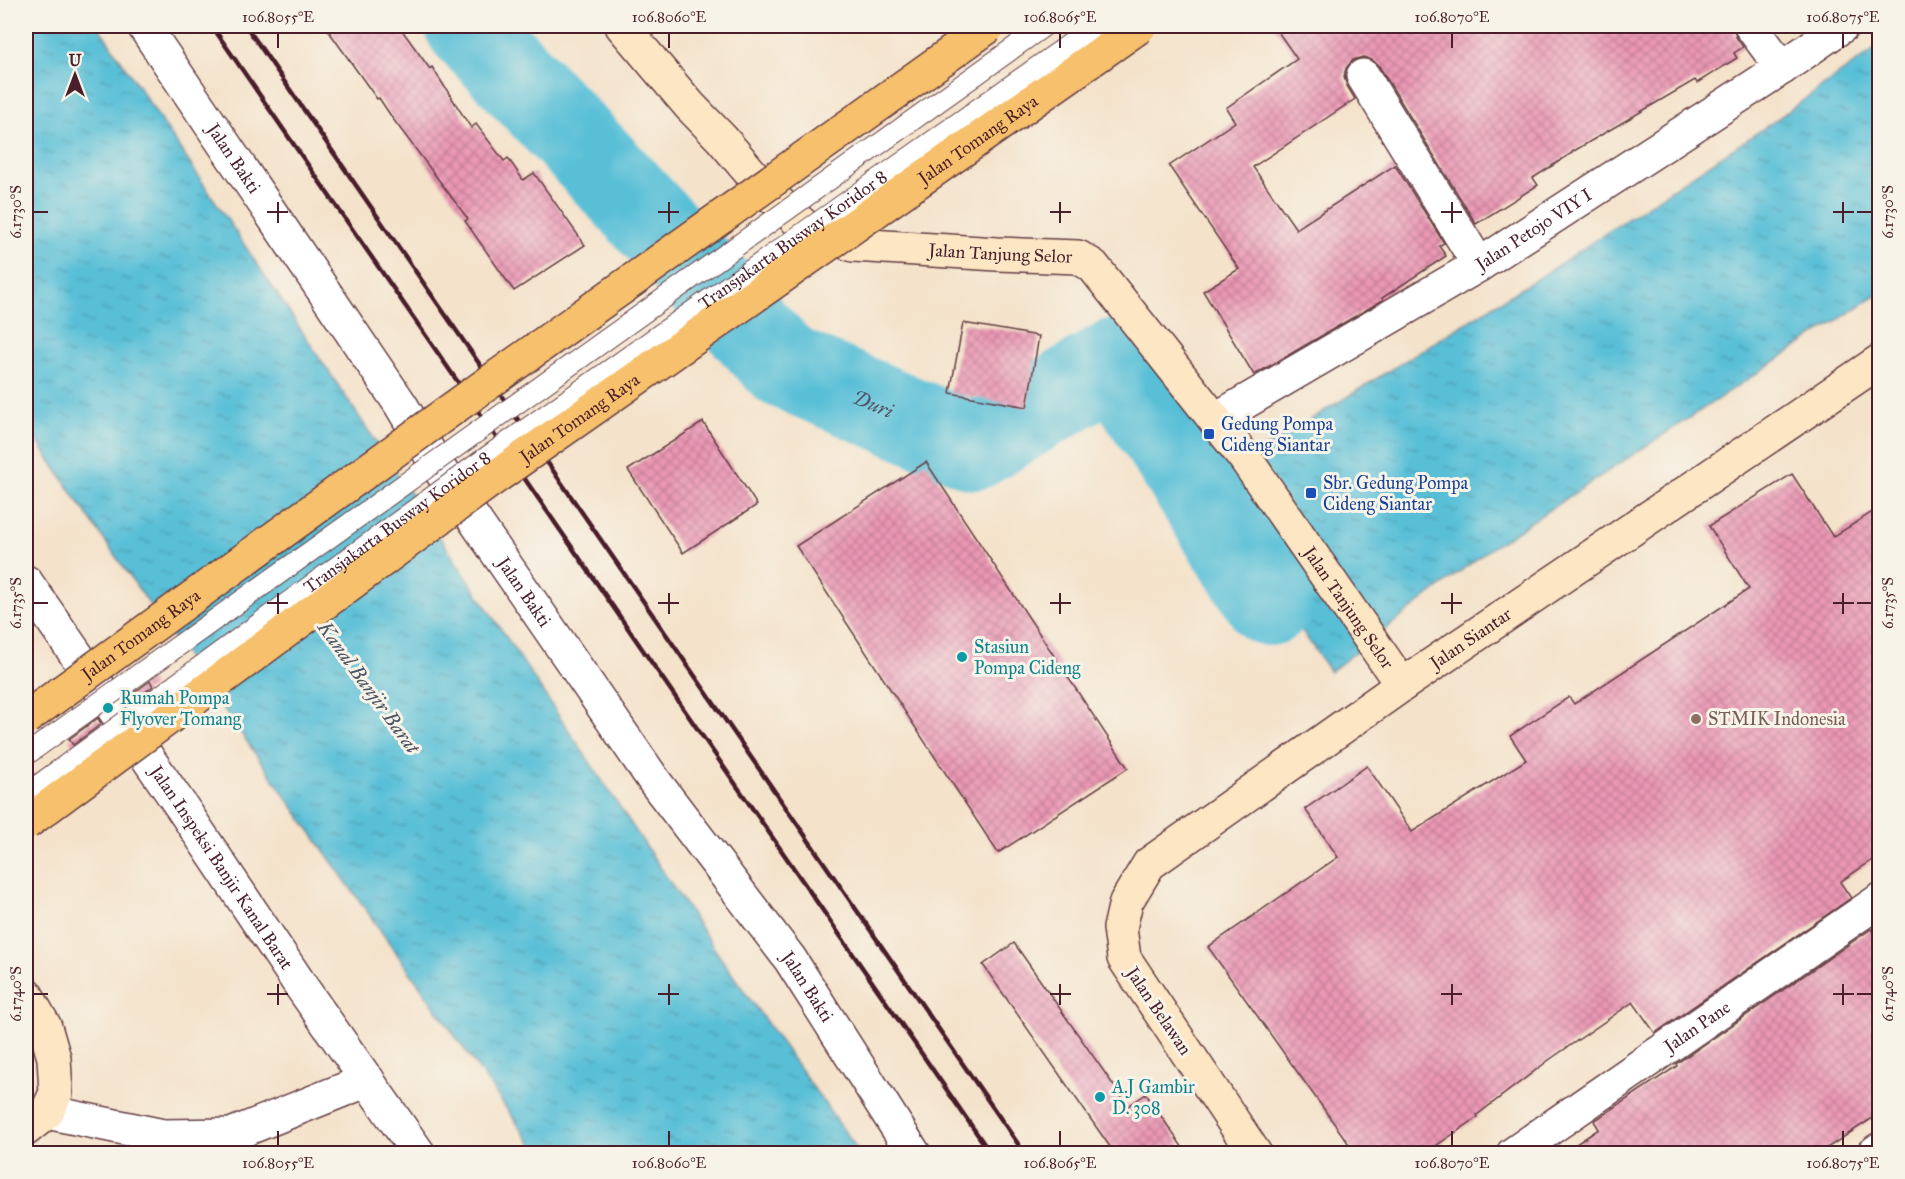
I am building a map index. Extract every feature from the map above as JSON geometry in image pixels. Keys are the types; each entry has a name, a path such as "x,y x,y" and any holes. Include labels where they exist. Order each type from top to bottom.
{"main road":[{"name":"Jalan Tomang Raya","path":"26,718 478,390 989,26"},
{"name":"Jalan Tomang Raya","path":"26,823 487,483 1140,26"}],"street":[{"name":"Jalan Bakti","path":"144,26 401,405 436,464 648,772 789,959 914,1154"},
{"name":"Jalan Tanjung Selor","path":"622,26 766,191 804,226 853,245 1078,257 1093,266 1245,458 1396,677"},
{"path":"1751,26 1782,68"},
{"name":"Jalan Petojo VIY I","path":"1216,419 1479,265 1782,68 1842,26"},
{"path":"1363,76 1479,265"},
{"name":"Jalan Siantar","path":"1124,958 1120,928 1126,902 1149,864 1396,677 1880,361"},
{"name":"Jalan Inspeksi Banjir Kanal Barat","path":"26,582 419,1154"},
{"name":"Jalan Pane","path":"1513,1154 1880,900"},
{"name":"Jalan Belawan","path":"1124,958 1255,1154"},
{"path":"26,994 45,1027 54,1058 56,1093 36,1120 163,1136 231,1135 368,1080"},
{"path":"1874,1154 1880,1149"}],"lane":[{"name":"Transjakarta Busway Koridor 8","path":"26,755 1044,26"},
{"name":"Transjakarta Busway Koridor 8","path":"26,794 481,461 1095,26"}],"water":[{"name":"Kanal Banjir Barat","path":"26,26 98,26 722,960 860,1153 538,1153 107,544 26,425"},
{"path":"1879,46 1879,293 1488,550 1330,672 1204,486 1543,275 1770,124"}],"building":[{"path":"325,26 399,26 430,69 432,67 471,128 476,124 504,161 508,158 523,180 534,173 585,245 514,291 465,221 468,219"},
{"path":"1274,26 1733,26 1736,37 1743,47 1734,53 1737,58 1697,83 1695,80 1572,152 1533,178 1538,185 1476,224 1379,66 1363,57 1353,60 1346,68 1344,77 1355,99 1253,167 1296,229 1395,165 1444,243 1439,246 1446,256 1382,298 1383,300 1254,375 1203,291 1239,269 1169,166 1235,122 1226,108 1297,59"},
{"path":"963,323 1039,336 1027,407 950,393"},
{"path":"703,422 757,505 683,553 628,470"},
{"name":"Stasiun Pompa Cideng","path":"926,462 1128,768 998,853 796,546"},
{"path":"1792,474 1833,537 1880,507 1880,855 1840,882 1851,898 1655,1033 1633,1002 1549,1060 1477,1115 1478,1117 1424,1154 1356,1154 1208,947 1338,857 1305,809 1367,766 1412,832 1526,760 1510,736 1569,697 1574,704 1749,589 1709,526"},
{"path":"150,681 153,686 132,702 128,697"},
{"path":"98,718 101,724 73,745 69,739"},
{"path":"1871,929 1880,942 1880,1113 1818,1154 1561,1154 1599,1129 1594,1121 1677,1066 1676,1064"},
{"path":"1014,943 1128,1106 1146,1094 1187,1154 1115,1154 983,965"}],"waterway":[{"name":"Duri","path":"468,26 784,366 974,447 1116,361 1269,603"}],"railway":[{"path":"212,26 991,1154"},
{"path":"246,26 1025,1154"}],"place":[{"name":"Gedung Pompa Cideng Siantar","path":"1209,434"},
{"name":"Sbr. Gedung Pompa Cideng Siantar","path":"1311,493"},
{"name":"Stasiun Pompa Cideng","path":"962,657"},
{"name":"Rumah Pompa Flyover Tomang","path":"108,708"},
{"name":"STMIK Indonesia","path":"1696,719"},
{"name":"A.J Gambir D. 308","path":"1100,1097"}]}
